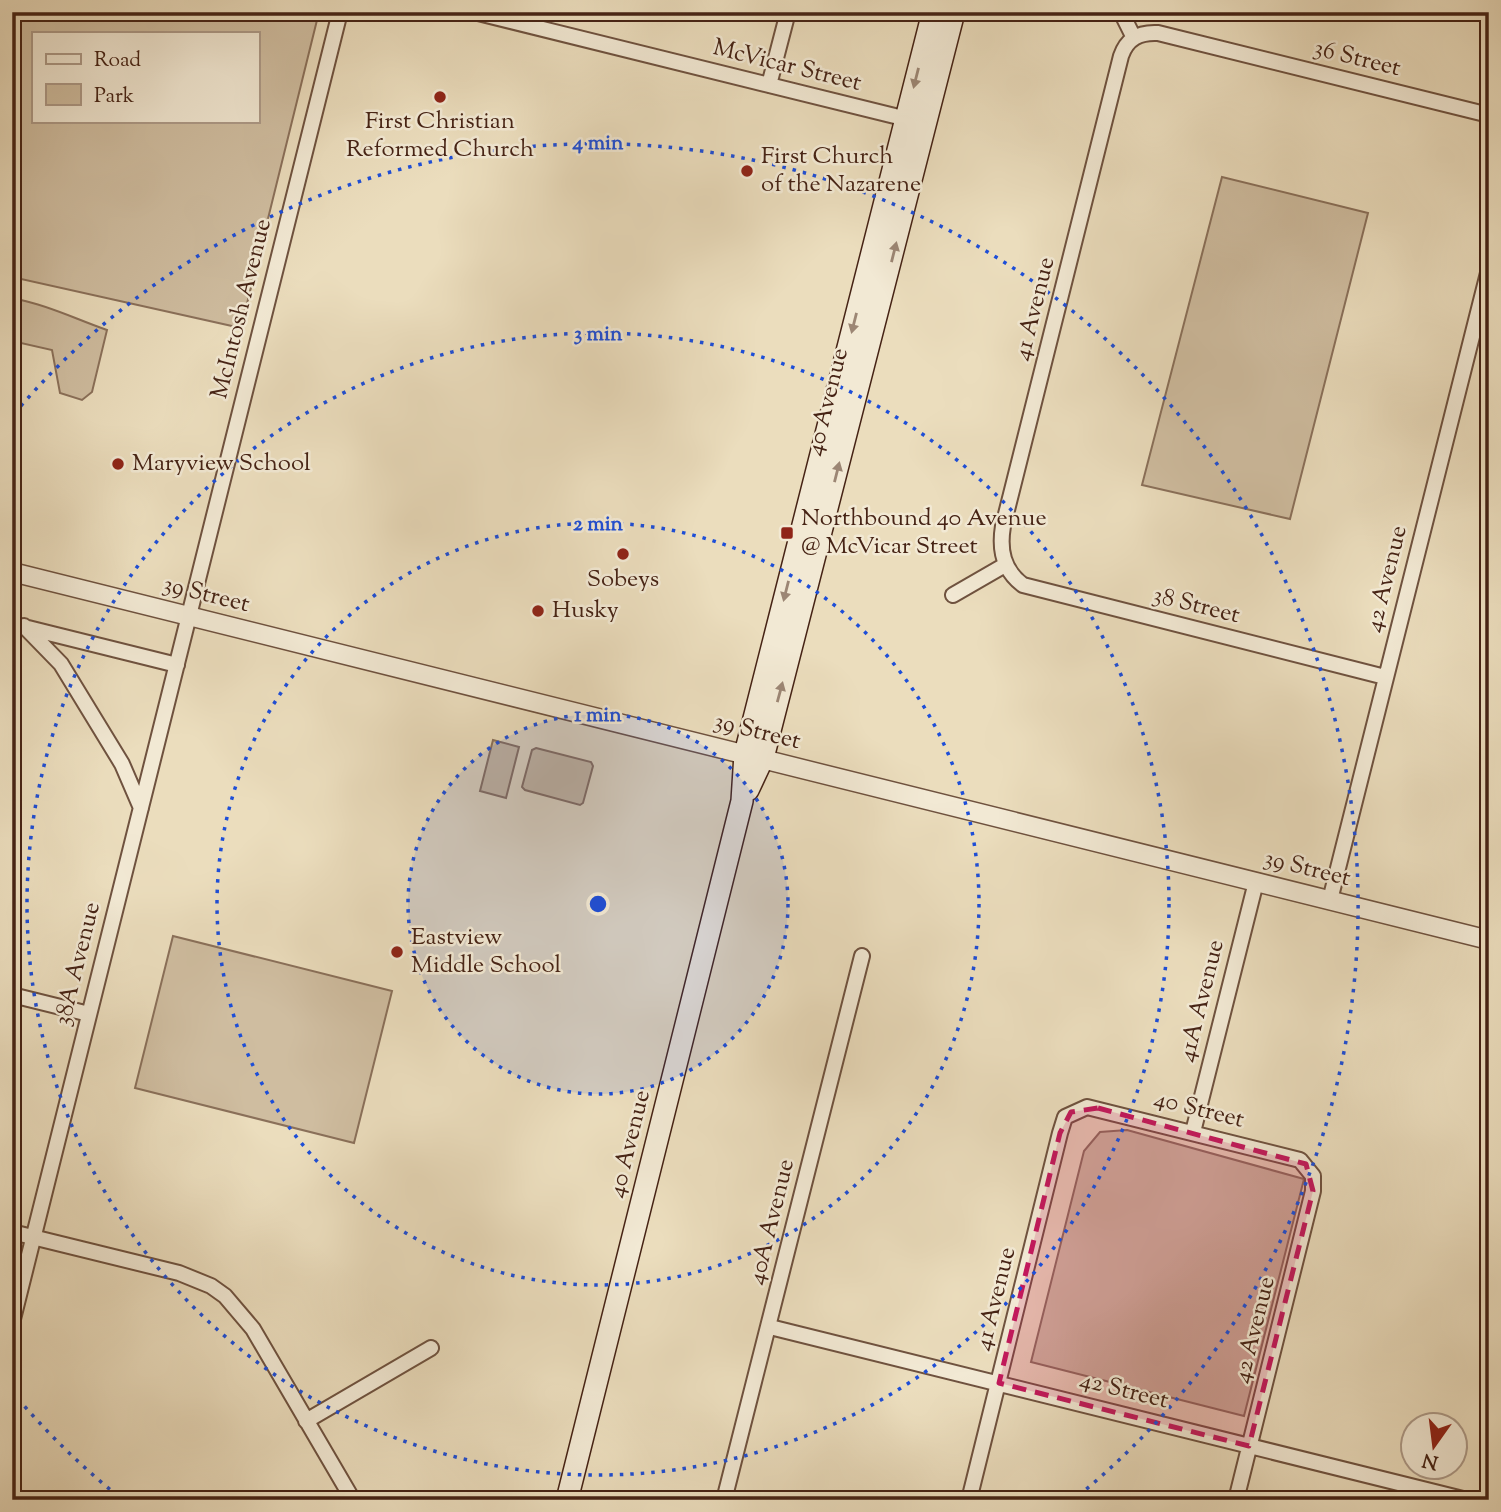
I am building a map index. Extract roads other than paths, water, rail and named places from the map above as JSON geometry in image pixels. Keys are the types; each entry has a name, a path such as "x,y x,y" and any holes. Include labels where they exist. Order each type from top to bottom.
{"main road":[{"name":"40 Avenue","path":"916,121 933,12"},
{"name":"40 Avenue","path":"567,1500 916,121 954,12"}],"street":[{"name":"McIntosh Avenue","path":"189,616 340,12"},
{"name":"McVicar Street","path":"474,12 916,121"},
{"path":"769,85 788,12"},
{"path":"1121,12 1134,38"},
{"name":"36 Street","path":"1134,38 1147,32 1158,33 1489,115"},
{"name":"41 Avenue","path":"1005,565 1001,544 1003,526 1121,56 1134,38"},
{"name":"42 Avenue","path":"1330,900 1385,677 1484,312 1489,269"},
{"path":"953,595 1005,565"},
{"name":"38 Street","path":"1005,565 1014,578 1033,589 1385,677"},
{"name":"39 Street","path":"12,572 1489,940"},
{"name":"38A Avenue","path":"12,1323 189,616"},
{"path":"18,625 177,665"},
{"path":"18,625 61,664 122,764 141,808"},
{"name":"41A Avenue","path":"1193,1132 1256,882"},
{"name":"40A Avenue","path":"724,1500 862,956"},
{"path":"12,995 89,1014"},
{"name":"40 Street","path":"1071,1112 1087,1107 1098,1108 1300,1160 1311,1171"},
{"name":"41 Avenue","path":"969,1500 1060,1133 1065,1117 1071,1112"},
{"name":"42 Avenue","path":"1236,1500 1313,1191 1311,1171"},
{"path":"12,1232 179,1273 211,1286 246,1320 353,1500"},
{"name":"42 Street","path":"770,1326 1466,1500"},
{"path":"306,1421 430,1348"}],"place":[{"name":"First Christian Reformed Church","path":"440,97"},
{"name":"First Church of the Nazarene","path":"747,171"},
{"name":"Maryview School","path":"118,464"},
{"name":"Northbound 40 Avenue @ McVicar Street","path":"787,533"},
{"name":"Sobeys","path":"623,554"},
{"name":"Husky","path":"538,611"},
{"name":"Eastview Middle School","path":"397,952"}]}
